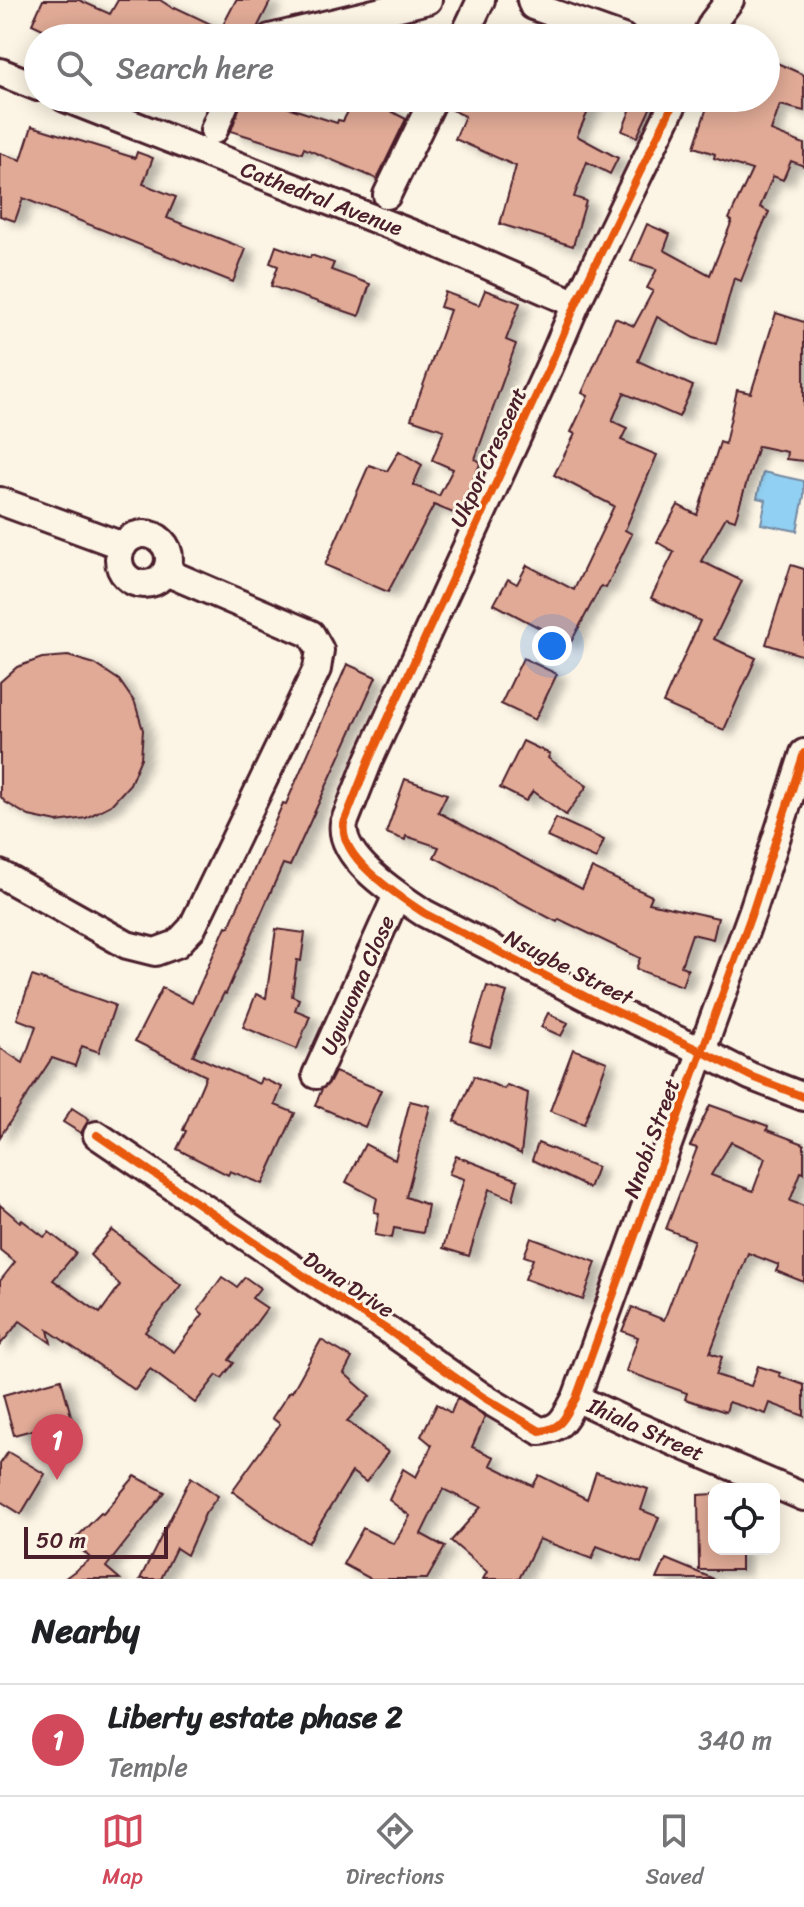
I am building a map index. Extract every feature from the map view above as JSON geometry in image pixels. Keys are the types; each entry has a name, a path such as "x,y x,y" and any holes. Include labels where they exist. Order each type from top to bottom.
{"street":[{"path":"328,24 428,0"},
{"path":"470,24 481,0"},
{"path":"531,0 533,6 584,24"},
{"path":"712,24 730,0"},
{"path":"0,72 24,81"},
{"name":"Cathedral Avenue","path":"101,112 441,245 576,304"},
{"path":"214,130 221,112"},
{"path":"387,195 427,112"},
{"name":"Ukpor Crescent","path":"343,835 344,823 369,760 576,304 669,112"},
{"path":"0,501 123,546 141,534 152,536 162,541 168,550 166,572 311,634 320,650 317,669 197,919 177,944 155,952 127,945 0,874"},
{"name":"Nnobi Street","path":"576,1398 753,910 804,753"},
{"name":"Nsugbe Street","path":"343,835 370,874 424,913 584,996 750,1076 804,1097"},
{"name":"Ugwuoma Close","path":"316,1075 397,895"},
{"name":"Dona Drive","path":"97,1135 525,1423 540,1431 550,1430 560,1425 576,1398"},
{"name":"Ihiala Street","path":"576,1398 804,1497"}],"water":[{"path":"763,472 804,481 797,531 761,524 766,500 757,498"}],"building":[{"path":"43,0 79,0 110,14 118,0 160,0 211,24 32,24"},
{"path":"236,0 271,0 259,24 224,24"},
{"path":"780,64 804,75 804,111 780,105"},
{"path":"238,112 302,112 337,123 338,120 343,121 348,112 392,112 406,119 377,179 304,148 302,153 231,131"},
{"path":"456,112 588,112 577,136 618,158 610,174 587,162 574,197 586,201 573,246 500,224 516,166 455,139 465,116"},
{"path":"629,112 649,112 637,137 622,131"},
{"path":"705,112 778,112 771,131 804,144 804,166 791,161 783,180 773,176 760,207 769,212 741,281 734,278 716,344 694,338 657,317 638,361 693,386 679,417 624,393 612,421 627,428 621,440 657,455 625,530 632,534 606,588 601,586 570,644 494,604 508,579 517,584 527,565 574,590 614,506 554,475 575,434 571,432 588,396 582,393 615,318 634,326 653,291 647,288 657,269 631,261 647,224 670,234 664,250 710,275 732,221 729,219 752,170 714,158 715,154 694,147"},
{"path":"32,126 135,158 137,152 153,158 143,184 176,197 167,218 246,249 233,282 23,198 15,221 0,216 0,153 21,160"},
{"path":"276,246 334,263 331,270 370,284 359,316 271,286 278,266 270,263"},
{"path":"485,290 520,303 506,340 516,344 475,459 481,462 458,515 434,505 388,592 325,565 369,465 387,471 399,451 422,465 413,485 439,496 453,469 432,460 444,430 411,419 450,310 440,307 445,292 479,305"},
{"path":"776,313 804,322 804,461 786,459 787,452 758,446 735,520 726,517 701,561 742,581 714,639 756,658 724,730 663,703 700,621 651,598 674,552 657,542 678,505 697,515 720,442 725,444 737,390 751,393"},
{"path":"791,565 804,569 804,656 766,644"},
{"path":"68,656 95,664 119,680 135,703 143,730 141,758 130,784 111,805 86,818 57,822 29,816 0,796 0,682 17,667 42,658"},
{"path":"523,658 557,674 535,720 501,704"},
{"path":"347,664 376,677 290,866 283,864 226,994 193,1055 259,1084 261,1078 282,1087 275,1105 295,1113 263,1184 230,1171 228,1175 177,1149 206,1076 135,1041 162,988 192,1003 283,803 286,804"},
{"path":"523,741 550,754 548,758 587,786 566,815 533,791 526,801 500,788"},
{"path":"405,779 447,794 438,812 582,889 592,868 652,896 649,903 718,918 713,939 692,934 681,966 688,969 682,986 636,969 640,958 559,919 557,922 434,857 439,847 386,833"},
{"path":"556,818 604,840 596,859 547,837"},
{"path":"276,929 305,933 292,996 299,999 295,1010 310,1016 297,1049 243,1027 256,994 266,998"},
{"path":"32,976 115,1005 99,1052 82,1046 75,1066 52,1058 0,1137 0,1048 23,1063 36,1026 17,1019"},
{"path":"487,986 507,992 490,1047 470,1041"},
{"path":"548,1013 568,1023 561,1036 541,1027"},
{"path":"573,1049 607,1062 584,1124 550,1111"},
{"path":"335,1072 381,1090 365,1127 315,1105"},
{"path":"474,1076 504,1089 507,1085 528,1093 521,1154 454,1121"},
{"path":"410,1101 430,1106 406,1197 428,1205 423,1233 394,1228 392,1238 375,1235 379,1213 374,1212 377,1198 346,1182 365,1144 395,1160"},
{"path":"710,1105 768,1126 767,1130 804,1144 804,1173 801,1172 790,1201 804,1206 804,1282 776,1271 779,1265 748,1253 710,1353 722,1357 716,1375 751,1386 758,1366 804,1385 804,1416 770,1403 766,1414 729,1402 726,1412 685,1399 687,1393 626,1371 638,1337 622,1331 632,1307 664,1320 694,1240 666,1229 697,1148 690,1146","holes":["731,1142 765,1158 753,1191 711,1175"]},
{"path":"72,1108 89,1119 81,1133 63,1122"},
{"path":"538,1143 597,1167 589,1188 532,1160"},
{"path":"456,1156 518,1180 513,1199 489,1189 469,1256 443,1248 464,1179 449,1174"},
{"path":"0,1205 20,1222 22,1220 44,1237 49,1232 76,1253 53,1280 100,1313 120,1285 90,1255 112,1230 181,1285 145,1332 174,1352 203,1314 198,1310 222,1277 237,1287 245,1277 260,1288 252,1298 267,1308 229,1360 234,1363 222,1378 217,1375 195,1403 150,1369 135,1390 48,1330 51,1343 20,1321 0,1345 0,1281 15,1262 0,1250"},
{"path":"531,1238 596,1262 583,1300 525,1279 533,1259 524,1256"},
{"path":"321,1340 352,1358 344,1373 370,1396 347,1421 388,1452 366,1482 352,1472 308,1543 232,1491 280,1424 272,1418 292,1392"},
{"path":"61,1379 72,1419 14,1435 3,1395"},
{"path":"457,1398 485,1417 472,1447 494,1457 490,1465 533,1486 539,1475 587,1499 596,1472 648,1489 641,1510 659,1517 641,1563 597,1546 592,1559 539,1539 519,1579 483,1579 487,1572 451,1541 481,1507 443,1489 421,1534 445,1547 427,1579 371,1579 343,1564 363,1528 394,1544 410,1516 389,1500 403,1469 416,1477 432,1445 421,1436 437,1404 451,1413"},
{"path":"8,1452 45,1474 21,1514 0,1501 0,1464"},
{"path":"135,1476 165,1492 106,1567 120,1579 64,1579 91,1559 73,1541 103,1514"},
{"path":"191,1477 218,1496 205,1514 187,1555 176,1548 161,1579 140,1579"},
{"path":"708,1494 708,1555 741,1555 741,1570 699,1570 698,1495"},
{"path":"666,1559 714,1579 657,1579"}],"cycle path":[{"path":"669,112 576,304 369,760 344,823 345,836 350,849 372,875 424,913 598,1003 750,1076 804,1097"},
{"path":"97,1135 483,1397 540,1431 554,1428 576,1398 753,910 804,753"}],"place":[{"name":"Liberty estate phase 2","path":"57,1480"}]}
